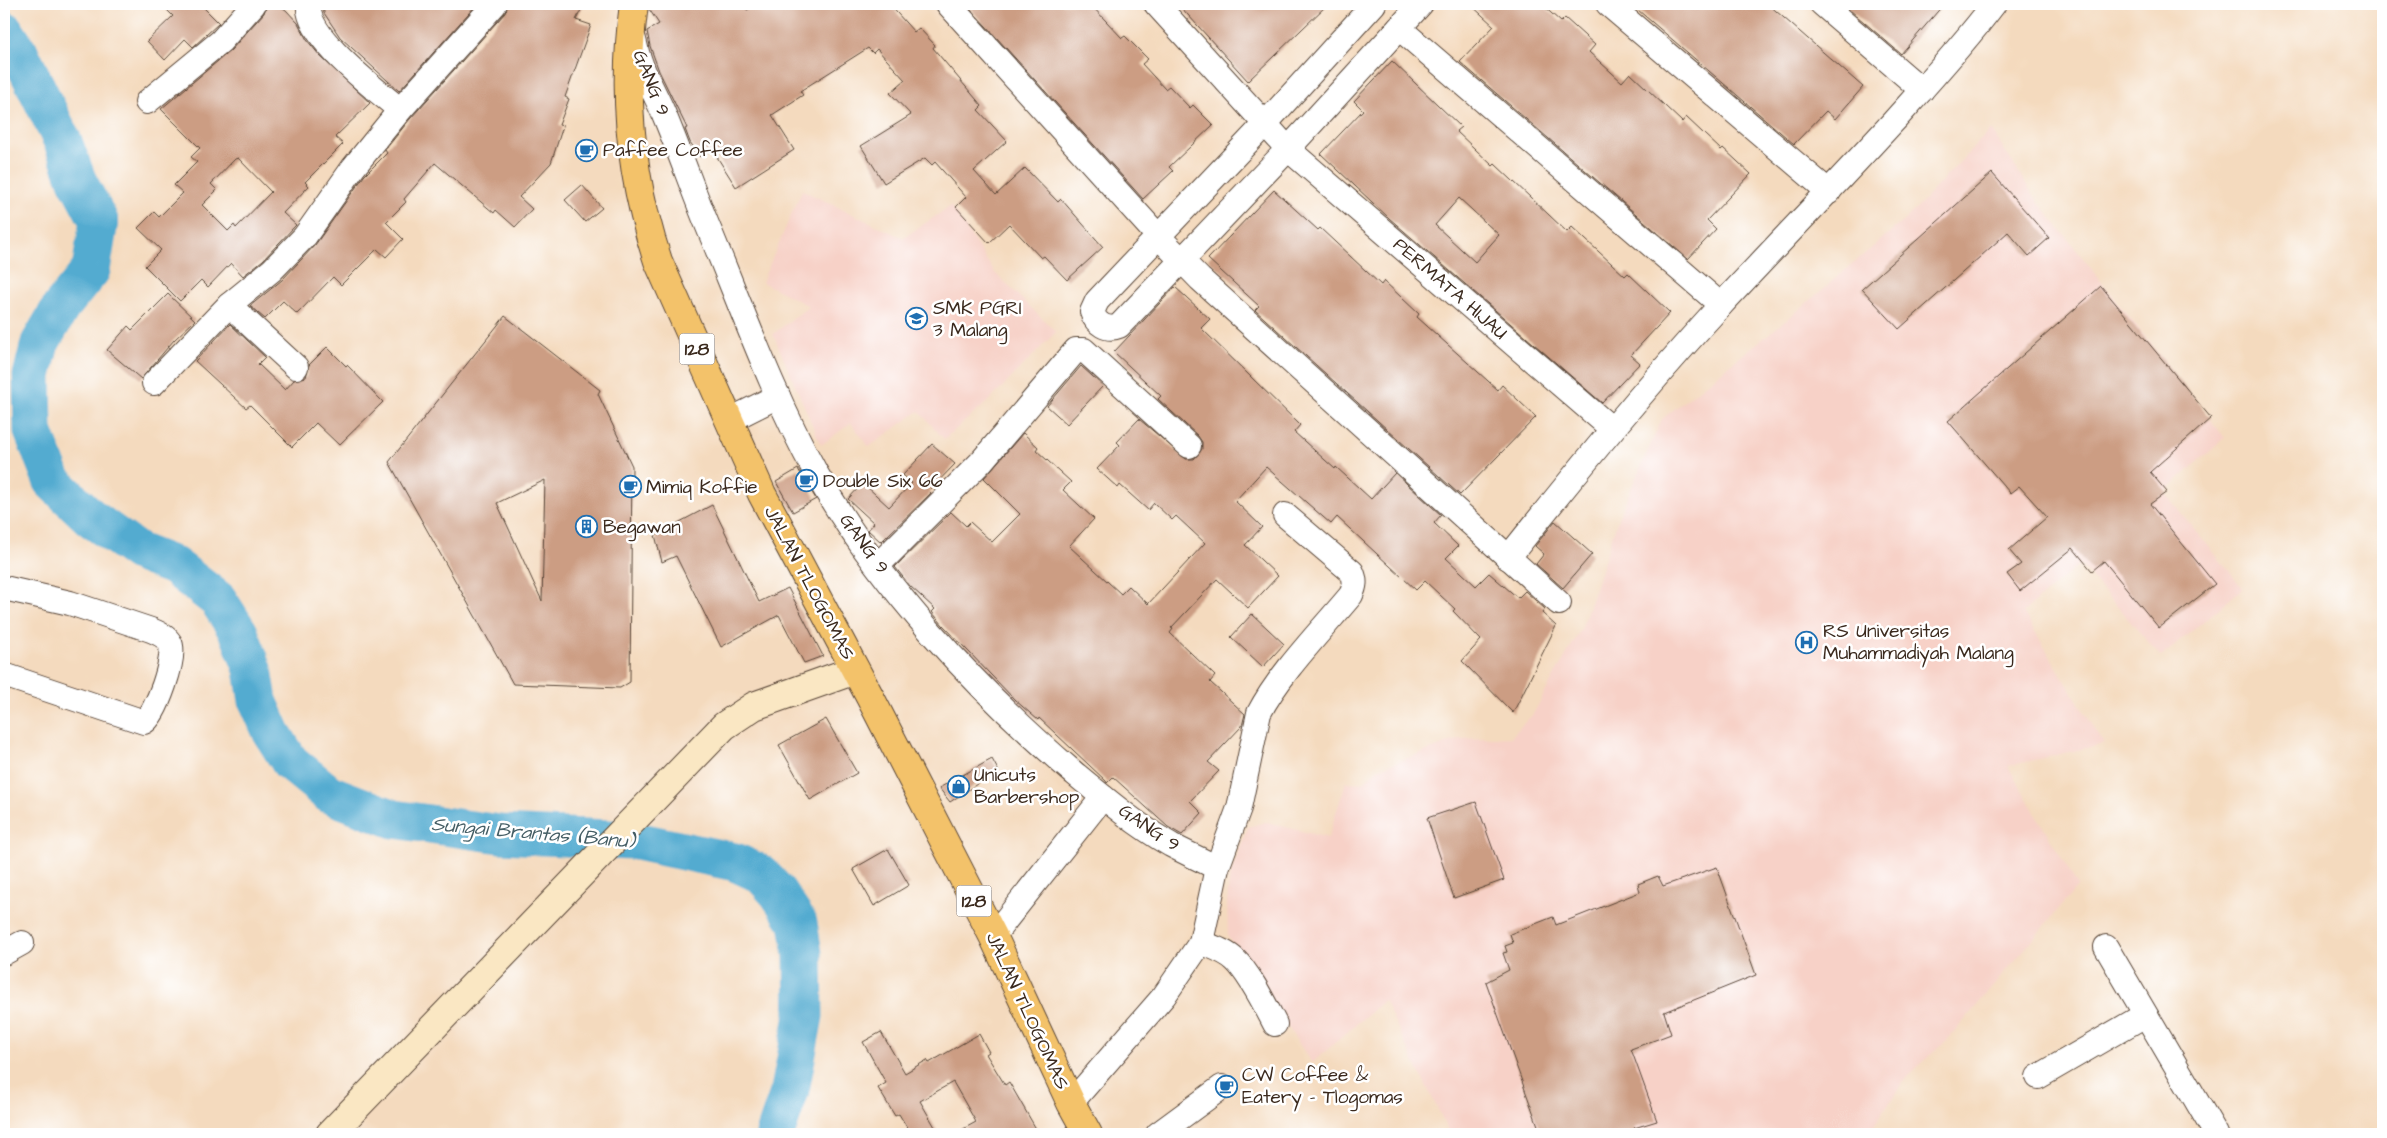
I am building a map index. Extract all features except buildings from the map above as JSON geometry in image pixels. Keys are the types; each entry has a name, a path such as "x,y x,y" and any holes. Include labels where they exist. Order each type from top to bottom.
{"main road":[{"name":"JALAN TLOGOMAS","path":"632,13 627,82 630,131 635,178 646,225 658,261 762,494 992,936 1071,1104 1088,1134"},
{"path":"330,1134 724,726 754,706 855,670"}],"street":[{"path":"147,102 221,41 254,4"},
{"path":"309,4 309,15 326,44 400,110"},
{"path":"154,383 229,305 272,270 305,236 353,168 400,110 495,4"},
{"path":"948,4 1181,260 1559,603"},
{"name":"PERMATA HIJAU","path":"1156,4 1288,148 1612,429"},
{"path":"1374,4 1265,124 1096,301 1092,312 1100,323 1110,328 1119,326 1421,4"},
{"path":"1608,4 1829,192"},
{"path":"1822,4 1922,90"},
{"path":"1508,558 1612,429 1721,305 1829,192 1922,90 1994,4"},
{"name":"GANG 9","path":"632,13 638,61 663,112 778,396 818,475 843,516 878,565 934,633 1021,726 1103,797 1169,844 1217,868"},
{"path":"1399,28 1721,305"},
{"path":"229,305 296,367"},
{"path":"878,565 980,463 1076,350 1084,350 1189,446"},
{"path":"728,421 778,396"},
{"path":"1071,1104 1164,996 1200,942 1217,868 1239,808 1256,722 1265,703 1302,654 1351,595 1355,586 1352,572 1285,515"},
{"path":"4,588 70,603 151,630 162,635 170,643 172,651 171,663 154,711 150,719 144,722 4,675"},
{"path":"992,936 1103,797"},
{"path":"1200,942 1218,949 1236,960 1261,998 1275,1024"},
{"path":"2106,947 2216,1134"},
{"path":"2038,1077 2145,1015"},
{"path":"1158,1134 1222,1087"}],"shaded area":[{"name":"RS Universitas Muhammadiyah Malang","path":"1991,129 2033,195 2225,438 2164,492 2243,588 2161,657 2080,564 2023,612 2104,744 2008,766 2078,886 1951,1036 1908,1076 1868,1134 1445,1134 1449,1132 1384,1000 1312,1063 1228,937 1227,901 1230,875 1248,827 1266,822 1328,838 1346,782 1363,783 1378,769 1460,739 1511,737 1533,714 1582,627 1619,516 1662,419 1795,313 1908,217"},
{"name":"SMK PGRI 3 Malang","path":"802,190 903,238 951,206 995,273 1056,332 989,401 944,439 919,411 869,447 851,423 821,445 773,334 809,306 762,282"}],"waterway":[{"name":"Sungai Brantas (Banu)","path":"4,30 20,54 63,142 77,180 99,221 91,270 61,307 40,343 32,376 33,431 53,482 91,518 138,552 174,566 218,600 239,633 253,669 258,701 272,733 290,762 329,794 394,819 500,834 631,840 735,862 761,874 778,893 798,923 803,954 804,1016 790,1090 775,1134"}],"place":[{"name":"Paffee Coffee","path":"587,150"},
{"name":"SMK PGRI 3 Malang","path":"917,319"},
{"name":"Double Six 66","path":"807,481"},
{"name":"Mimiq Koffie","path":"630,487"},
{"name":"Begawan","path":"587,527"},
{"name":"RS Universitas Muhammadiyah Malang","path":"1807,642"},
{"name":"Unicuts Barbershop","path":"958,786"},
{"name":"CW Coffee & Eatery - Tlogomas","path":"1226,1086"}]}
